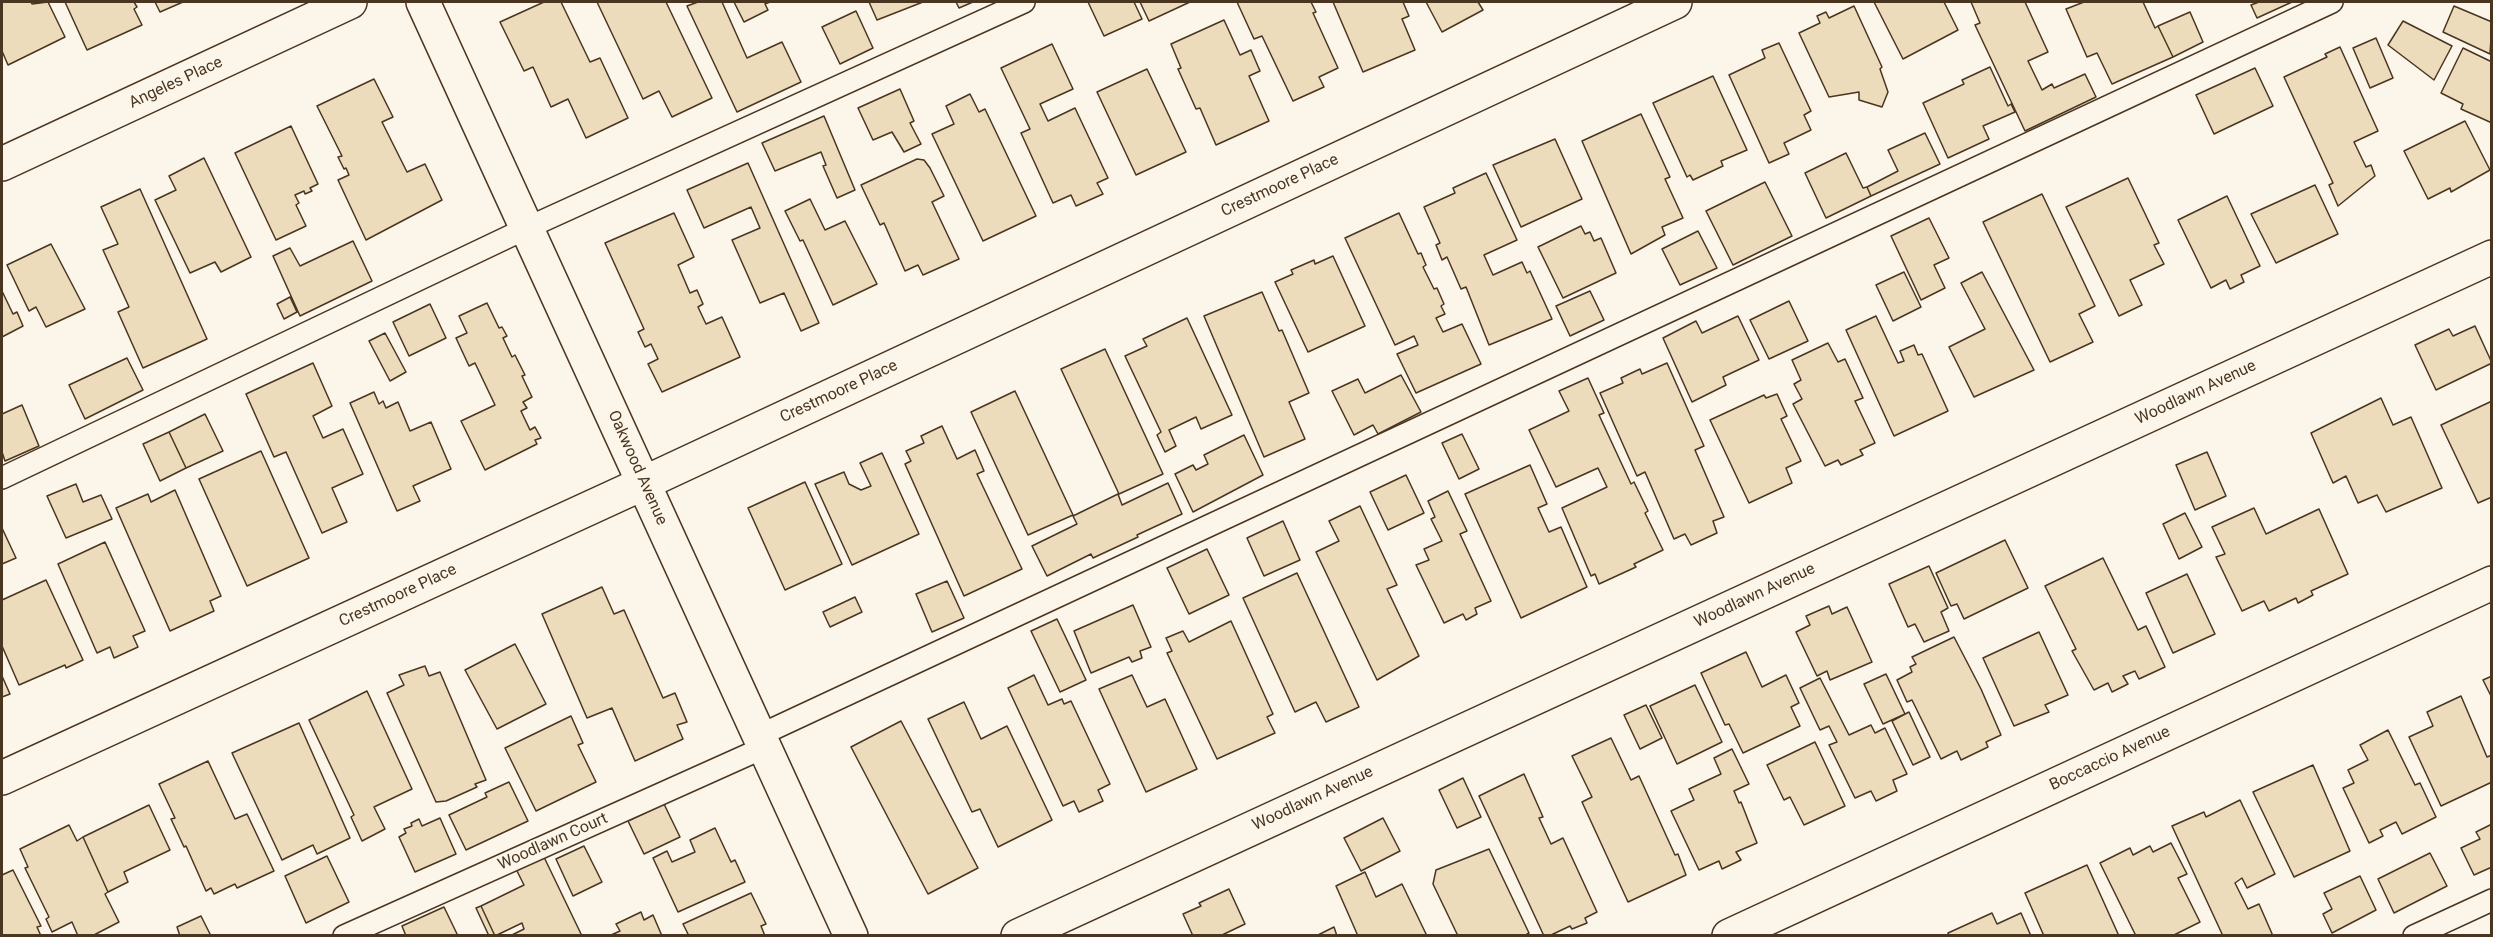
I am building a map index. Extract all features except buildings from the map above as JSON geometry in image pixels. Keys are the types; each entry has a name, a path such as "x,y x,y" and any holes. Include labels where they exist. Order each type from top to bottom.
{"street":[{"name":"Angeles Place","path":"2,164 350,2"},
{"name":"Oakwood Avenue","path":"423,2 851,936"},
{"name":"Crestmoore Place","path":"2,778 644,483 1676,2"},
{"name":"Woodlawn Avenue","path":"1018,936 2492,257"},
{"name":"Boccaccio Avenue","path":"1729,936 2492,583"}],"lane":[{"path":"2,477 527,228 1024,2"},
{"name":"Woodlawn Court","path":"344,936 2332,2"},
{"path":"2414,936 2492,900"}]}
